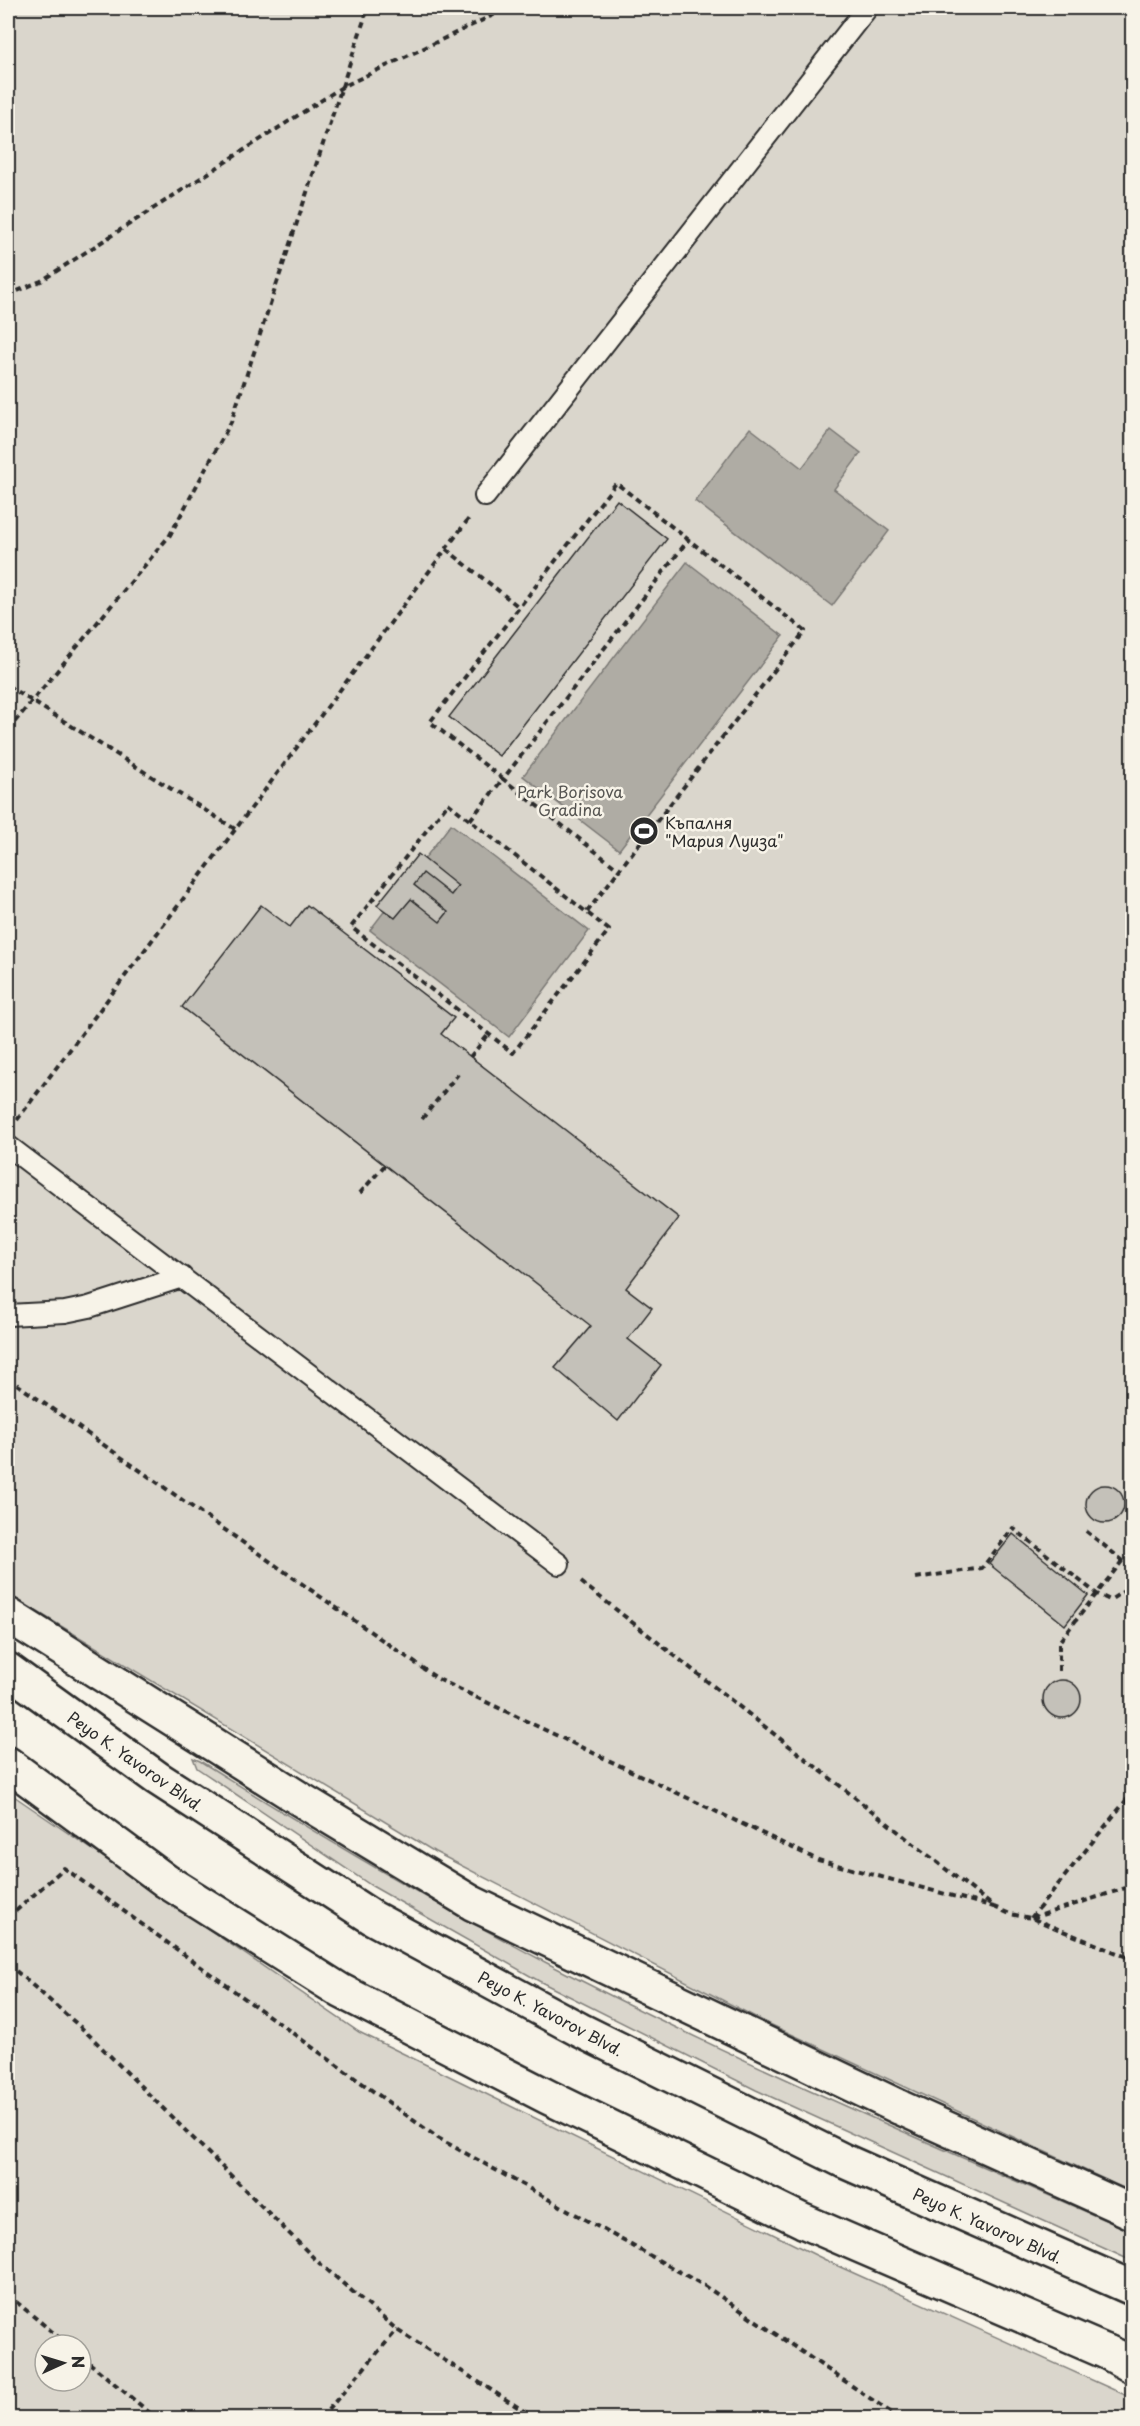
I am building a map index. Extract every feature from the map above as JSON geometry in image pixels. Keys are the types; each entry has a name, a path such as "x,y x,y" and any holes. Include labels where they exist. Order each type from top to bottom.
{"main road":[{"path":"8,1615 300,1799 472,1903 901,2108 1132,2212"},
{"name":"Peyo K. Yavorov Blvd.","path":"8,1670 157,1778 373,1918 580,2030 844,2161 1132,2288"},
{"path":"8,1764 165,1881 341,1991 548,2097 803,2222 1124,2360"}],"lane":[{"path":"485,496 867,8"},
{"path":"8,1146 559,1564"},
{"path":"8,1316 65,1312 89,1307 182,1277"}],"path":[{"path":"8,730 170,535 231,422 368,8"},
{"path":"8,295 41,281 342,87 508,8"},
{"path":"587,912 805,631 616,483 430,722 619,870"},
{"path":"14,1124 485,496"},
{"path":"470,820 689,540"},
{"path":"446,549 519,607"},
{"path":"8,686 235,829"},
{"path":"448,803 470,820 609,930 513,1053 351,927 448,803"},
{"path":"470,1057 489,1034"},
{"path":"422,1119 458,1074"},
{"path":"360,1194 385,1165"},
{"path":"8,1378 438,1679 818,1860 994,1906"},
{"path":"916,1578 982,1568 1013,1528 1097,1594 1110,1600 1132,1586"},
{"path":"1086,1531 1132,1568"},
{"path":"1059,1671 1059,1642 1123,1560"},
{"path":"559,1564 994,1906 1010,1914 1031,1918 1132,1959"},
{"path":"1031,1918 1132,1793"},
{"path":"8,1918 64,1868 438,2138 705,2286 899,2418"},
{"path":"1031,1918 1132,1886"},
{"path":"8,1964 85,2031 317,2261 397,2330 535,2418"},
{"path":"8,2295 54,2333"},
{"path":"321,2418 397,2330"},
{"path":"93,2366 156,2418"}],"green space":[{"name":"Park Borisova Gradina","path":"8,8 1132,8 1132,2192 763,2021 435,1852 8,1594"},
{"path":"193,1758 414,1890 617,1999 836,2102 1132,2232 1132,2261 756,2090 539,1981 372,1886 197,1768"},
{"path":"8,1792 359,2032 838,2266 1132,2398 1132,2418 8,2418"}],"shaded area":[{"path":"750,428 802,468 831,430 861,453 834,489 889,531 832,606 695,501"},
{"path":"687,562 783,636 619,850 523,776"},
{"path":"451,824 589,931 509,1037 370,930"}],"building":[{"path":"617,500 667,539 499,756 449,717"},
{"path":"418,854 458,886 451,895 423,873 414,885 448,912 440,922 411,899 395,918 377,905"},
{"path":"261,905 290,927 307,905 454,1018 441,1034 679,1218 626,1288 652,1308 628,1339 661,1365 618,1421 555,1368 591,1326 182,1007"},
{"path":"1105,1485 1112,1486 1118,1491 1123,1497 1123,1511 1118,1517 1112,1522 1105,1523 1098,1522 1092,1517 1087,1511 1086,1504 1087,1497 1092,1491 1098,1486"},
{"path":"1013,1534 1088,1595 1065,1625 989,1564"},
{"path":"1062,1680 1069,1681 1075,1686 1080,1692 1080,1706 1075,1712 1069,1717 1062,1718 1055,1717 1049,1712 1044,1706 1043,1699 1044,1692 1049,1686 1055,1681"}],"place":[{"name":"Къпалня \"Мария Луиза\"","path":"644,831"}]}
